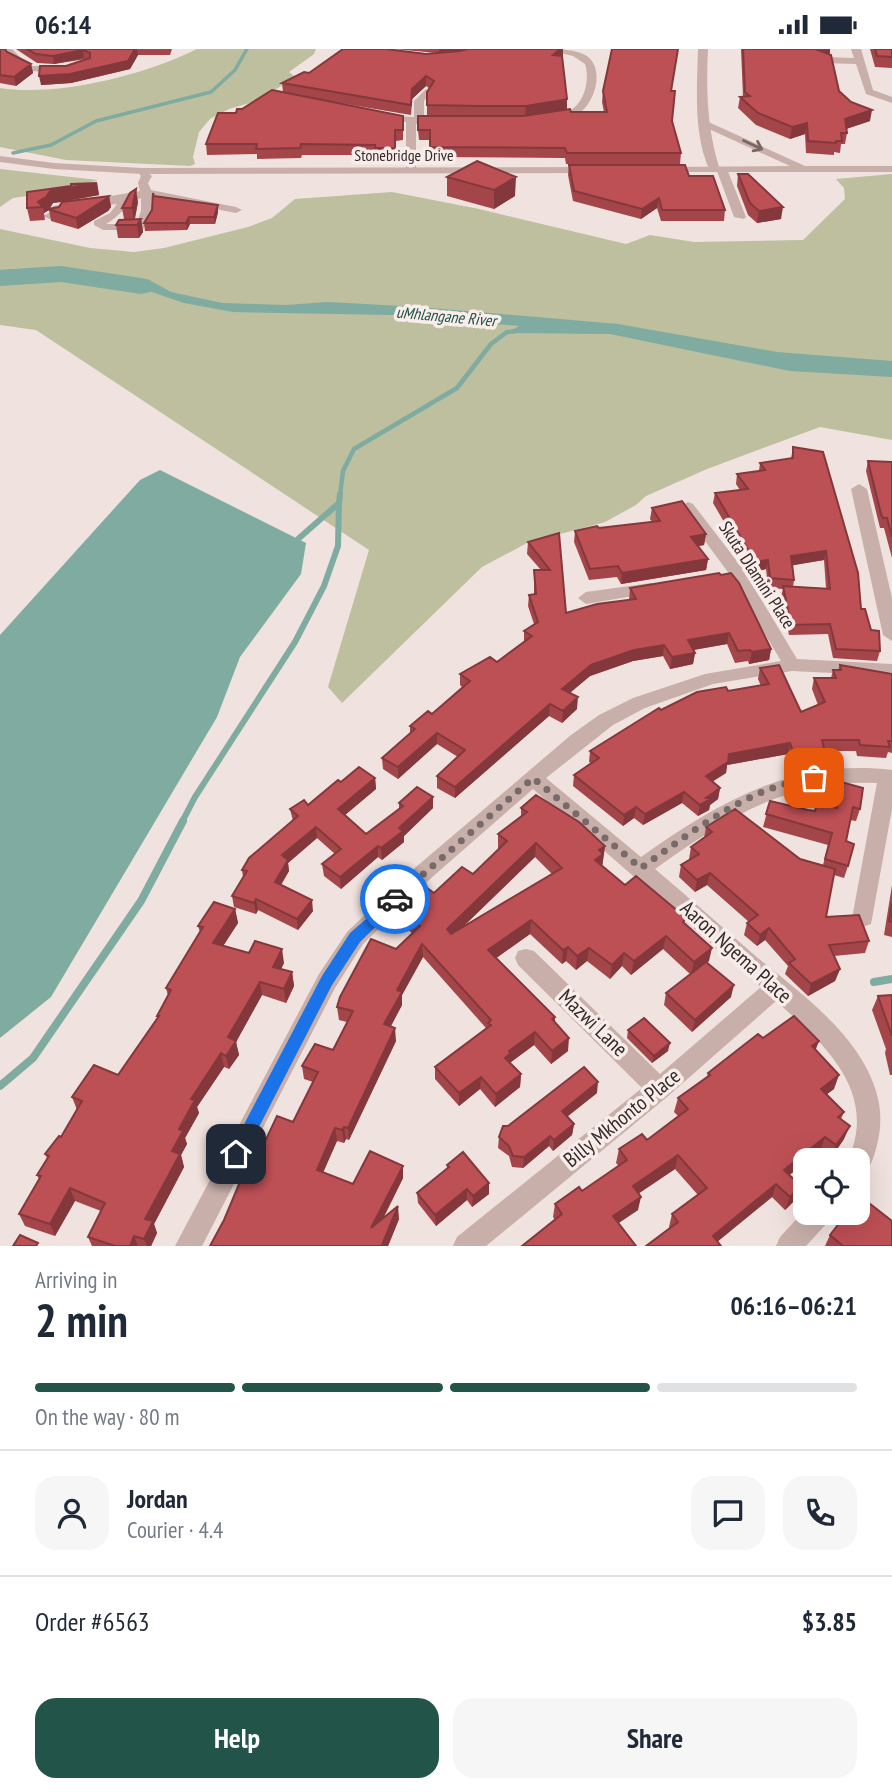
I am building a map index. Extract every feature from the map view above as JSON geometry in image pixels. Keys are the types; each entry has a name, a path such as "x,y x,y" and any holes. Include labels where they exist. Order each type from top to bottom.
{"street":[{"path":"7,49 22,66 32,70 75,66"},
{"path":"537,121 568,115 583,103 591,81 589,62 577,54 548,49"},
{"path":"577,54 589,49"},
{"path":"703,49 702,122 705,143 740,217"},
{"path":"856,49 869,92 892,100"},
{"path":"824,60 859,61"},
{"path":"411,170 415,121 419,101 426,92"},
{"path":"371,117 447,121"},
{"path":"702,122 804,169"},
{"name":"Stonebridge Drive","path":"0,159 54,166 142,171 600,170"},
{"path":"650,170 892,169"},
{"path":"126,199 114,215 98,223 103,227 139,227 146,209 147,193 143,183 147,176 142,171"},
{"path":"49,216 57,214 57,208 126,199 147,193 236,210"},
{"path":"859,489 892,635"},
{"name":"Skuta Dlamini Place","path":"688,507 730,575 792,665"},
{"path":"586,598 668,585"},
{"path":"188,1246 327,981 355,938 423,873 578,740 606,720 639,703 711,678 792,665 892,670"},
{"path":"641,868 713,817 769,789 837,775 890,776 863,918"},
{"name":"Aaron Ngema Place","path":"533,778 641,868 776,987 830,1040 855,1069 867,1102 868,1133 863,1148"},
{"name":"Mazwi Lane","path":"526,958 659,1089"},
{"name":"Billy Mkhonto Place","path":"466,1246 659,1089 776,987"},
{"path":"790,1246 808,1225"}],"green space":[{"path":"197,49 316,49 314,54 289,72 295,77 259,100 229,109 210,119 199,132 193,157 195,164 190,166 66,160 0,147 0,88 48,89 101,82 176,59"},
{"path":"0,169 98,180 70,190 13,198 0,207"},
{"path":"892,174 892,440 820,427 707,469 646,496 636,505 605,522 527,543 482,567 342,703 328,687 369,550 36,330 0,325 0,229 90,248 134,252 164,248 248,227 272,218 295,199 392,192 479,209 626,244 650,235 694,242 803,240 845,199 844,188 836,179"}],"water":[{"path":"51,267 153,282 171,292 222,303 286,305 328,302 618,324 777,352 892,361 892,377 790,371 610,334 507,333 519,326 391,315 233,312 184,303 149,291 90,277 35,276 0,283 0,270"},
{"path":"160,470 306,543 301,574 240,657 217,717 51,997 0,1038 0,635 140,480"}],"building":[{"path":"0,49 5,49 31,64 14,77 0,75"},
{"path":"27,49 135,49 128,61 70,74 39,76 40,66 66,66 90,58 90,53 83,50 53,56 36,54"},
{"path":"343,49 386,49 426,54 468,49 560,49 553,55 562,56 567,99 526,106 427,105 427,92 434,81 426,76 412,89 411,105 282,83 304,72 309,73"},
{"path":"612,49 678,49 671,91 675,91 672,121 681,153 567,153 565,148 430,147 430,130 418,130 418,116 523,116 570,109 571,112 607,112 603,91"},
{"path":"743,49 821,49 818,50 831,55 839,91 851,102 872,110 845,119 847,133 841,133 842,141 808,141 807,123 792,127 758,113 740,97 750,96 745,92"},
{"path":"875,49 892,49 892,57 877,56"},
{"path":"272,90 403,116 403,130 395,130 395,148 375,148 375,145 301,144 300,148 256,149 257,144 206,144 218,113 236,113 237,109 242,109"},
{"path":"477,161 516,177 494,190 447,177"},
{"path":"569,165 685,165 689,176 713,176 725,210 662,210 659,198 642,209 574,191"},
{"path":"738,174 748,174 783,207 759,211 750,203"},
{"path":"97,183 50,191 38,202 43,207 27,208 27,192 71,184"},
{"path":"136,189 132,208 122,208 130,193"},
{"path":"153,193 154,196 218,205 214,217 189,217 186,223 144,223 152,210"},
{"path":"109,196 76,218 48,209 59,207 62,202"},
{"path":"141,219 137,225 116,225 119,220"},
{"path":"793,447 823,452 858,573 861,609 865,609 871,630 879,631 880,651 836,649 830,624 791,625 783,586 830,589 826,551 791,556 794,580 770,578 768,560 755,562 715,493 748,489 737,474 765,470 760,463 793,458"},
{"path":"868,461 892,462 892,537 887,518 883,518 881,514"},
{"path":"682,501 706,534 691,537 708,559 622,573 618,566 590,569 575,531 597,526 599,528 660,521 652,508"},
{"path":"559,533 566,613 597,604 636,599 630,588 731,573 739,583 771,649 738,651 729,633 688,640 695,653 672,657 664,645 634,650 591,665 562,689 578,697 563,711 550,704 455,787 437,776 465,750 437,733 398,767 382,758 415,729 410,726 428,711 432,714 470,681 460,674 490,657 497,662 532,636 524,631 538,622 529,595 536,594 534,570 550,570 528,542"},
{"path":"779,665 801,712 825,702 814,678 836,678 833,670 841,670 840,665 892,674 892,741 888,741 890,747 860,745 859,740 822,740 825,752 793,752 790,743 729,754 728,762 706,776 720,788 706,798 711,799 700,805 684,792 645,814 636,807 624,815 574,775 599,758 590,751 659,708 661,710 697,692 726,687 728,691 769,684 760,668"},
{"path":"359,767 375,778 338,809 366,834 403,806 399,803 417,787 433,797 399,828 403,831 381,848 378,846 340,877 322,864 341,849 316,827 282,855 288,860 275,882 312,900 297,919 256,899 254,903 232,896 247,871 242,870 249,858 298,816 290,809 304,800 308,805 338,780 341,782"},
{"path":"841,782 863,788 860,809 853,807 846,841 854,844 848,866 825,859 832,833 766,814 770,801 815,811 817,803 837,808"},
{"path":"536,795 579,822 605,846 599,850 603,854 595,860 625,885 636,876 686,918 683,922 712,948 694,962 666,936 634,961 624,953 612,965 589,948 577,956 568,947 563,950 531,920 488,950 555,1017 552,1019 569,1038 552,1051 535,1032 509,1051 511,1053 505,1058 521,1074 496,1094 481,1077 459,1093 435,1067 491,1025 488,1023 491,1020 422,944 397,990 402,992 384,1024 395,1028 348,1128 335,1128 317,1170 353,1184 370,1151 403,1166 371,1228 398,1206 382,1245 385,1246 210,1246 224,1220 245,1170 241,1168 253,1145 262,1148 277,1116 293,1122 318,1072 302,1066 315,1044 333,1050 353,1011 337,1007 340,997 371,939 396,949 420,926 400,911 427,888 434,893 462,867 473,874 507,841 498,834 527,812 521,808","holes":["536,843 562,868 451,934 447,929"]},
{"path":"735,809 800,859 835,869 826,917 859,915 869,941 829,945 840,969 811,984 789,963 795,959 769,928 760,935 747,923 758,915 710,873 697,880 681,865 699,854 691,847 712,832 706,827"},
{"path":"214,902 235,909 213,943 249,953 255,941 282,949 273,967 292,972 284,989 260,982 228,1037 236,1041 226,1056 221,1053 191,1099 195,1100 179,1129 183,1131 172,1151 180,1154 145,1219 153,1221 144,1239 134,1236 130,1246 115,1246 88,1237 105,1203 70,1188 50,1224 19,1214 41,1176 37,1175 49,1156 45,1154 59,1136 61,1137 82,1101 72,1097 94,1065 118,1075 159,1016 171,990 166,988 203,927 198,926"},
{"path":"706,962 734,985 695,1020 666,993"},
{"path":"892,995 892,1036 878,996"},
{"path":"794,1016 819,1041 812,1046 839,1075 821,1089 844,1112 838,1117 850,1126 836,1145 825,1137 811,1148 793,1148 793,1163 784,1170 793,1178 793,1194 790,1197 776,1184 713,1236 721,1246 646,1246 678,1222 672,1214 707,1188 678,1155 633,1186 641,1197 613,1216 636,1246 522,1246 562,1214 555,1204 579,1187 582,1191 627,1160 619,1149 642,1134 647,1140 688,1109 678,1098 758,1034 763,1038"},
{"path":"644,1018 670,1043 654,1056 628,1030"},
{"path":"584,1067 598,1082 562,1111 574,1124 554,1140 550,1136 524,1157 513,1156 509,1146 499,1137 503,1126 508,1126"},
{"path":"463,1152 489,1183 473,1196 467,1189 435,1215 417,1193"},
{"path":"870,1204 892,1221 892,1246 843,1246 830,1235 838,1225 870,1225"},
{"path":"20,1235 38,1243 36,1246 13,1246"}],"waterway":[{"path":"13,153 51,145 96,121 211,92 235,70 247,49"},
{"name":"uMhlangane River","path":"0,278 61,274 141,286"},
{"path":"340,495 343,471 354,449 457,388 491,344 507,332 516,331"},
{"path":"339,503 340,494"},
{"path":"182,822 195,797 295,642 324,586 338,546 339,503"},
{"path":"298,539 339,503"},
{"path":"0,1086 33,1058 141,901 183,821"},
{"path":"874,982 892,979"}],"way so far":[{"path":"395,899 533,778 641,868 713,817 737,804 769,789 814,778"}],"route":[{"path":"236,1154 327,981 355,938 395,899"}]}
